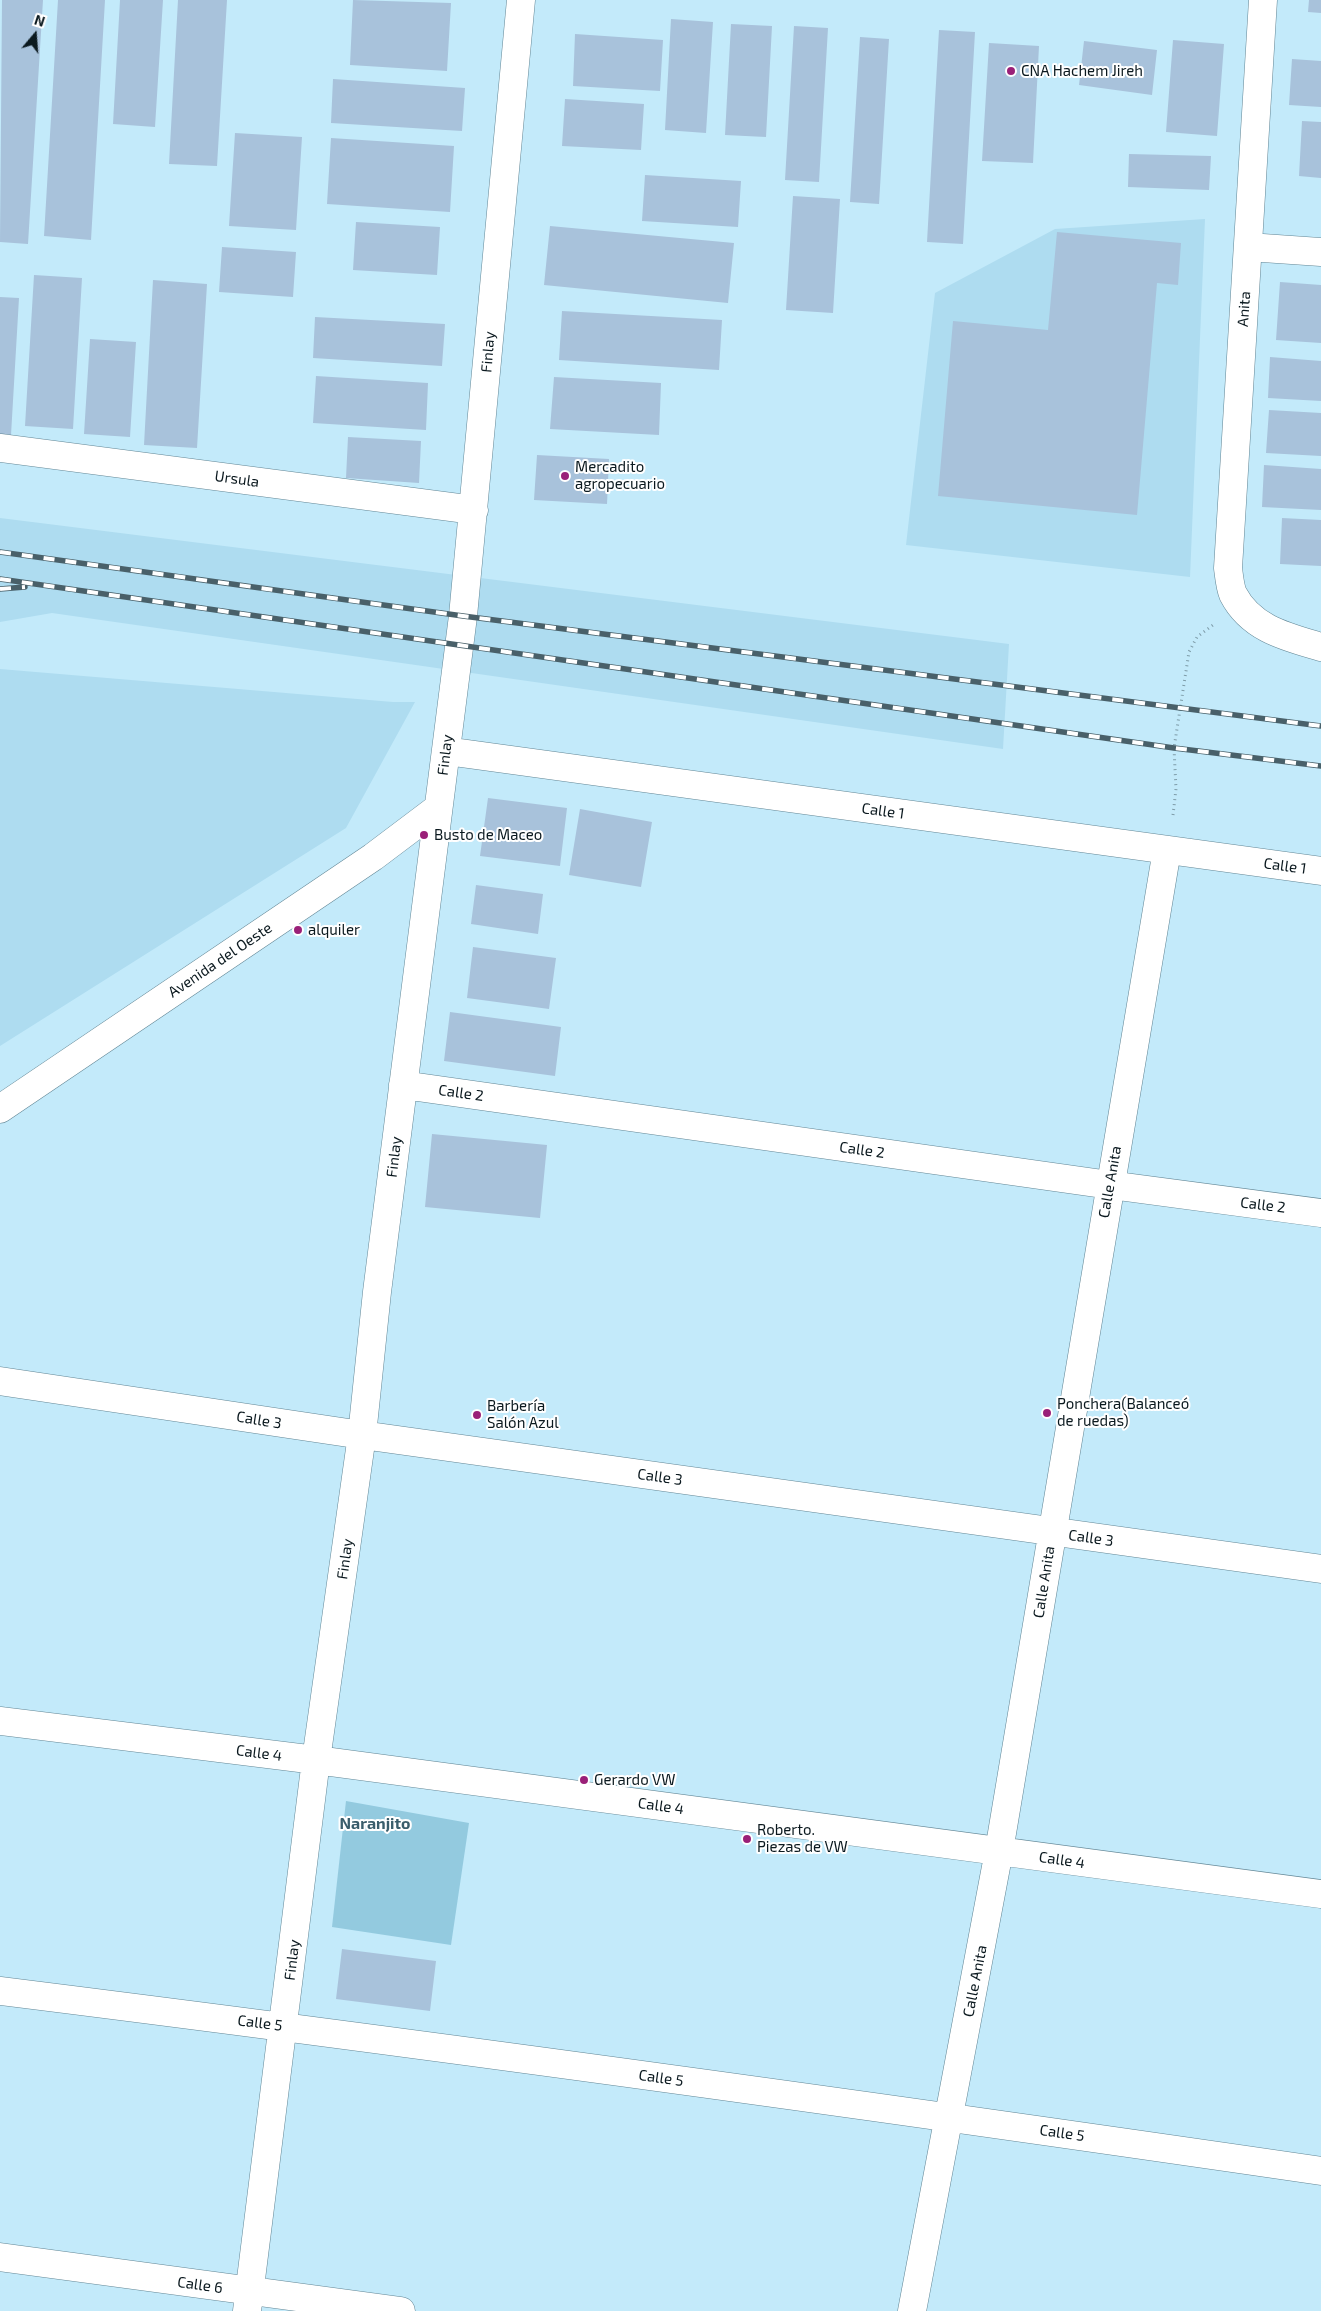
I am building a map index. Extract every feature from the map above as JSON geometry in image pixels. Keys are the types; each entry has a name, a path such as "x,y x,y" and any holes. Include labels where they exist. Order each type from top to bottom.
{"street":[{"name":"Finlay","path":"248,2301 316,1760 362,1435 377,1292 463,616 521,0"},
{"path":"1255,0 1263,0"},
{"name":"Anita","path":"1245,613 1232,593 1228,568 1263,0"},
{"path":"1248,247 1321,252"},
{"name":"Ursula","path":"0,448 474,510"},
{"path":"1245,613 1277,635 1321,647"},
{"name":"Calle 1","path":"446,751 1321,871"},
{"name":"Avenida del Oeste","path":"0,1109 374,857 438,808"},
{"name":"Calle Anita","path":"912,2311 999,1851 1110,1185 1168,851"},
{"name":"Calle 2","path":"403,1085 1321,1213"},
{"name":"Calle 3","path":"0,1381 362,1435 1052,1533 1321,1569"},
{"name":"Calle 4","path":"0,1721 316,1760 1321,1894"},
{"name":"Calle 5","path":"0,1991 283,2026 949,2117 1321,2171"},
{"name":"Calle 6","path":"0,2257 248,2301 401,2311"}],"path":[{"path":"1168,851 1176,788 1174,748 1189,652 1197,637 1213,625 1245,613"}],"shaded area":[{"path":"1205,219 1190,577 906,545 935,293 1055,229"},
{"path":"0,518 1009,644 1003,749 52,613 0,622"},
{"path":"0,669 393,702 415,702 346,828 0,1046"},
{"path":"346,1801 469,1823 451,1945 332,1927"}],"building":[{"path":"2,0 43,0 28,244 0,242"},
{"path":"58,0 105,0 91,240 44,236"},
{"path":"120,0 163,0 155,127 113,124"},
{"path":"178,0 227,0 217,166 169,164"},
{"path":"353,0 451,3 447,71 350,65"},
{"path":"1309,0 1321,0 1321,13 1308,12"},
{"path":"671,19 713,22 706,133 665,130"},
{"path":"731,24 772,26 766,137 725,135"},
{"path":"794,26 828,28 819,182 785,180"},
{"path":"939,30 975,32 963,244 927,242"},
{"path":"575,34 663,40 660,91 573,86"},
{"path":"860,37 889,39 879,204 850,202"},
{"path":"1173,40 1224,44 1217,136 1166,132"},
{"path":"1084,41 1157,50 1152,95 1079,85"},
{"path":"989,43 1039,46 1033,163 982,161"},
{"path":"1292,59 1321,61 1321,107 1289,105"},
{"path":"333,79 465,88 462,131 331,123"},
{"path":"565,99 644,104 641,150 562,146"},
{"path":"1302,121 1321,122 1321,178 1299,176"},
{"path":"235,133 302,137 296,230 229,226"},
{"path":"331,138 454,146 450,212 327,204"},
{"path":"1129,154 1211,156 1209,190 1128,187"},
{"path":"645,175 741,181 738,227 642,221"},
{"path":"793,196 840,199 833,313 786,310"},
{"path":"356,222 440,227 437,275 353,270"},
{"path":"550,226 734,243 728,303 544,285"},
{"path":"1057,232 1181,243 1178,285 1157,283 1137,515 938,496 953,321 1048,330"},
{"path":"222,247 296,252 293,297 219,292"},
{"path":"34,275 82,278 73,429 25,426"},
{"path":"153,280 207,284 197,448 144,445"},
{"path":"1280,282 1321,285 1321,343 1276,340"},
{"path":"0,297 19,298 11,435 0,434"},
{"path":"562,311 722,320 719,370 559,360"},
{"path":"315,317 445,324 442,366 313,358"},
{"path":"90,339 136,342 130,437 84,434"},
{"path":"1270,357 1321,361 1321,401 1268,398"},
{"path":"316,376 428,383 426,430 313,423"},
{"path":"554,377 661,383 659,435 550,429"},
{"path":"1269,410 1321,413 1321,456 1266,453"},
{"path":"348,437 421,441 419,483 346,478"},
{"path":"537,455 609,459 607,504 534,500"},
{"path":"1264,465 1321,469 1321,510 1262,507"},
{"path":"1282,518 1321,520 1321,566 1280,564"},
{"path":"488,798 567,808 560,866 480,856"},
{"path":"580,809 652,822 641,887 569,875"},
{"path":"476,885 543,894 538,934 471,924"},
{"path":"473,947 556,958 549,1009 467,998"},
{"path":"450,1012 561,1027 555,1076 444,1061"},
{"path":"432,1134 547,1145 540,1218 425,1207"},
{"path":"342,1949 436,1961 430,2011 336,1999"}],"railway":[{"path":"0,552 463,616 1321,726"},
{"path":"0,579 1174,748 1321,766"},
{"path":"0,589 25,587"}],"place":[{"name":"CNA Hachem Jireh","path":"1011,71"},
{"name":"Mercadito agropecuario","path":"565,476"},
{"name":"Busto de Maceo","path":"424,835"},
{"name":"alquiler","path":"298,930"},
{"name":"Ponchera(Balanceó de ruedas)","path":"1047,1413"},
{"name":"Barbería Salón Azul","path":"477,1415"},
{"name":"Gerardo VW","path":"584,1780"},
{"name":"Roberto. Piezas de VW","path":"747,1839"}],"district":[{"name":"Naranjito","path":"375,1824"}]}
